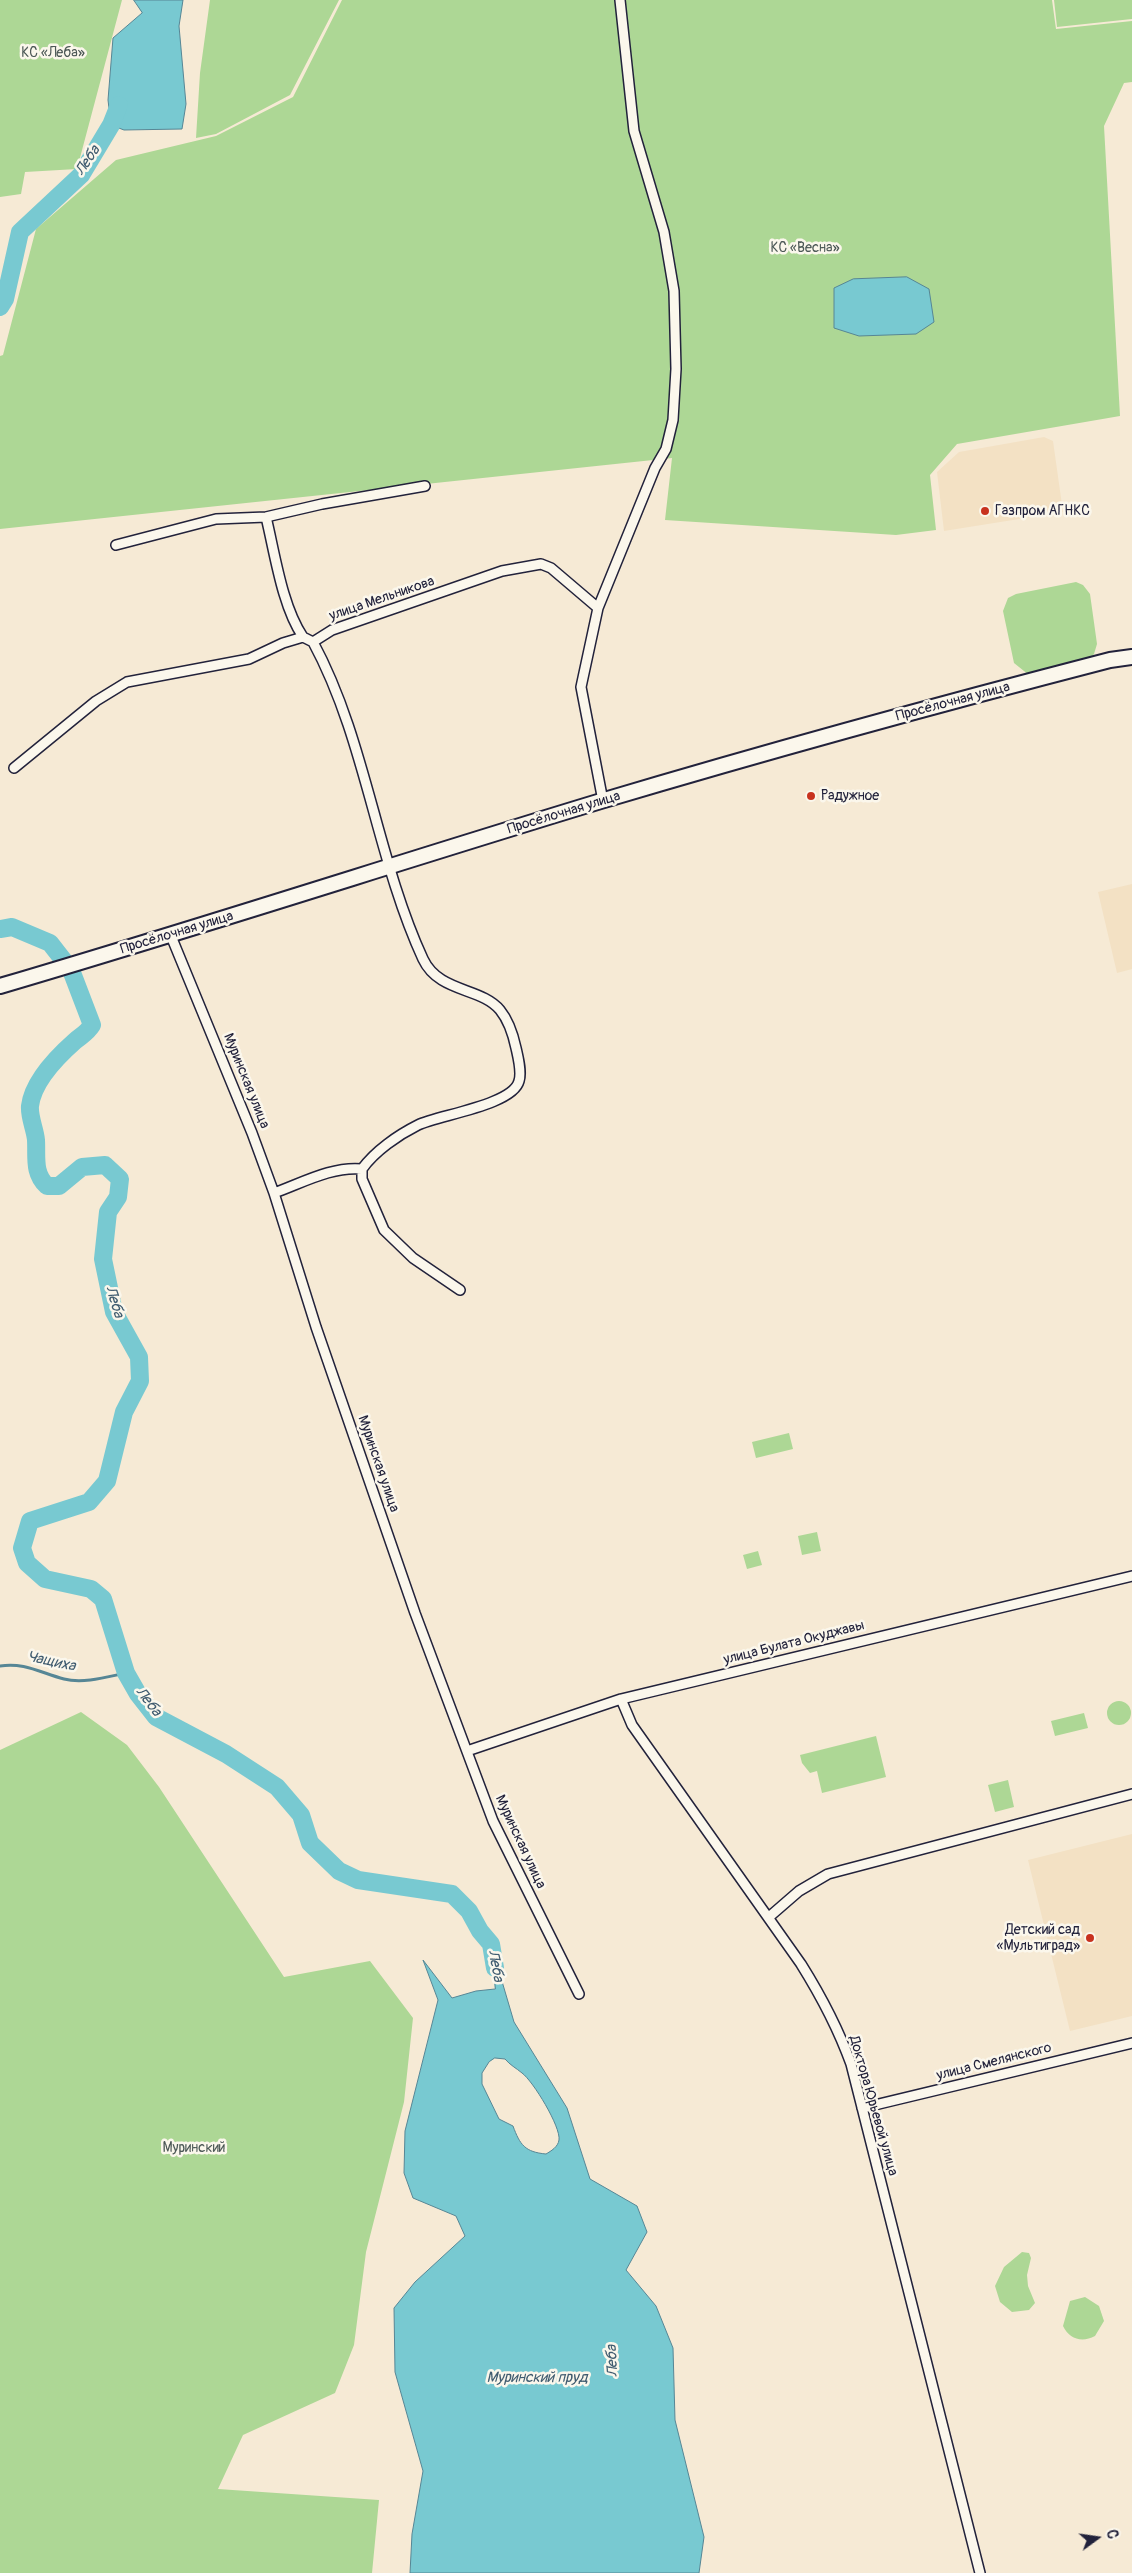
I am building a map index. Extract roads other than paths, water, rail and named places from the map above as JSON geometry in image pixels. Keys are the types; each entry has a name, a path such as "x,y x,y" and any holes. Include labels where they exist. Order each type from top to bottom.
{"main road":[{"name":"Просёлочная улица","path":"0,986 171,936 389,866 603,801 811,740 1110,660 1132,657"}],"street":[{"path":"603,801 581,686 598,608 655,468 666,449 673,420 676,369 674,292 664,232 634,131 620,0"},
{"path":"116,545 216,519 266,518 322,504 425,486"},
{"path":"266,518 282,583 297,628 303,637 313,642 344,715 389,866 425,964 440,979 499,1009 511,1029 518,1059 520,1081 514,1091 462,1112 419,1125 384,1148 369,1160 362,1169 362,1179 384,1230 413,1258 460,1290"},
{"name":"улица Мельникова","path":"313,642 332,630 502,571 541,564 551,568 598,608"},
{"path":"14,768 96,701 127,682 249,659 283,643 303,637"},
{"name":"Муринская улица","path":"171,936 252,1133 274,1193 319,1336 493,1821 578,1994"},
{"path":"274,1193 330,1173 352,1168 362,1169"},
{"name":"улица Булата Окуджавы","path":"467,1751 621,1699 1132,1576"},
{"name":"Доктора Юрьевой улица","path":"621,1699 632,1725 770,1917 816,1989 832,2018 850,2064 862,2108 980,2573"},
{"path":"770,1917 799,1891 828,1874 1132,1794"},
{"name":"улица Смелянского","path":"862,2108 1132,2043"}],"water":[{"path":"134,0 183,0 179,26 186,104 182,129 124,130 111,125 108,100 113,38 142,13"},
{"path":"907,277 929,289 934,322 916,334 859,336 834,328 834,288 853,279"},
{"name":"Муринский пруд","path":"491,1944 514,2022 567,2108 590,2179 637,2206 647,2232 626,2270 656,2306 673,2348 675,2420 704,2537 699,2573 410,2573 412,2534 423,2471 395,2372 394,2308 415,2282 465,2236 456,2216 413,2198 404,2173 405,2131 438,2000 423,1960 452,1998 476,1991 495,1989","holes":["495,2058 505,2059 533,2085 556,2125 559,2140 557,2145 546,2154 528,2149 521,2143 513,2126 499,2119 482,2084 482,2073 489,2062"]}],"waterway":[{"name":"Леба","path":"0,307 5,299 20,232 81,175 111,125 119,105"},
{"name":"Леба","path":"0,929 12,927 50,943 71,970 92,1025 47,1070 32,1097 30,1110 36,1140 37,1164 40,1176 47,1186 59,1186 82,1167 105,1165 120,1179 118,1197 108,1212 103,1259 114,1312 139,1357 140,1381 124,1412 107,1481 89,1502 30,1521 22,1548 27,1563 45,1579 91,1589 103,1599 126,1673 138,1694 156,1717 226,1754 277,1787 301,1815 310,1843 339,1871 358,1880 452,1894 469,1911 480,1931 491,1944 495,1968"},
{"name":"Чащиха","path":"0,1666 17,1665 64,1679 79,1681 126,1673"}],"place":[{"name":"Газпром АГНКС","path":"985,511"},
{"name":"Радужное","path":"811,796"},
{"name":"Детский сад «Мультиград»","path":"1090,1938"}],"park label":[{"name":"КС «Леба»","path":"53,53"},
{"name":"КС «Весна»","path":"805,248"},
{"name":"Муринский","path":"194,2148"}]}
